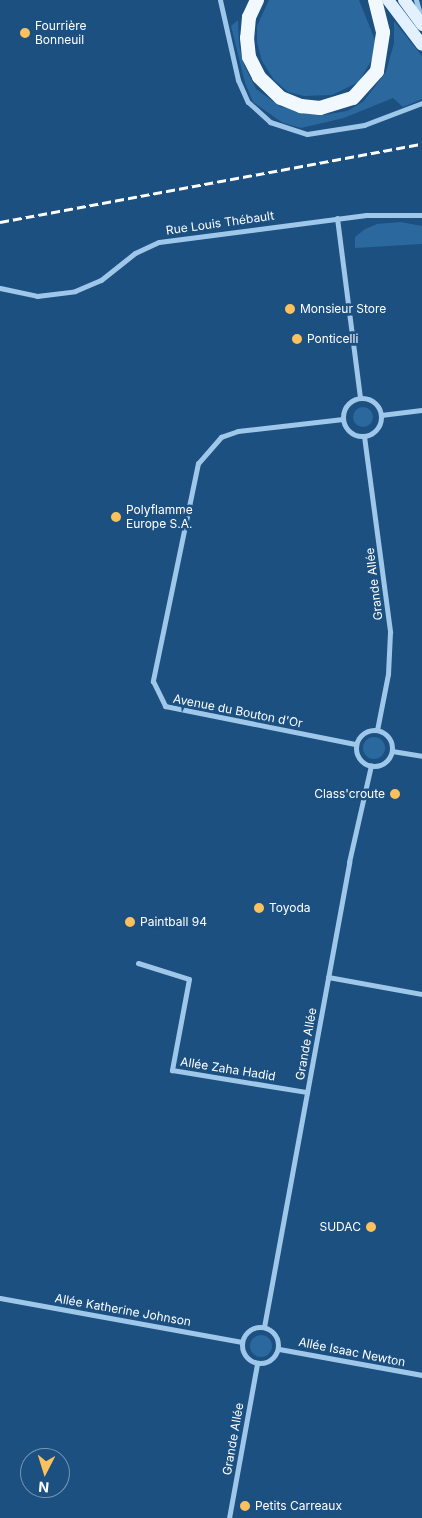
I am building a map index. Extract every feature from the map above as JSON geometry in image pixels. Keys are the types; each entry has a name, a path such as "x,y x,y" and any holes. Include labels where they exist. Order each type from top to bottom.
{"highway":[{"path":"257,0 249,17 247,38 249,57 259,77 281,98 301,106 320,108 353,98 377,71 383,32 374,0"}],"main road":[{"path":"388,0 422,45"},
{"path":"404,0 422,25"}],"street":[{"path":"220,0 238,80 248,102 270,122 307,134 364,125 422,103"},
{"path":"416,0 422,20"},
{"name":"Rue Louis Thébault","path":"0,288 37,296 61,295 101,280 135,253 159,242 338,218 384,214 422,215"},
{"path":"338,218 360,398"},
{"path":"360,398 374,402 382,415 377,429 364,436 350,432 343,419 348,405 360,398"},
{"path":"382,415 422,410"},
{"name":"Avenue du Bouton d'Or","path":"343,419 238,431 221,438 198,463 153,681 165,706 356,744"},
{"name":"Grande Allée","path":"364,436 390,632 388,674 377,730"},
{"path":"377,730 389,737 392,751 384,762 371,765 359,758 356,744 364,733 377,730"},
{"path":"392,751 422,756"},
{"name":"Grande Allée","path":"264,1327 328,977 371,765"},
{"name":"Allée Zaha Hadid","path":"138,963 189,979 172,1070 307,1092"},
{"path":"328,977 422,994"},
{"name":"Allée Katherine Johnson","path":"0,1298 242,1342"},
{"path":"264,1327 276,1335 279,1349 271,1361 257,1364 245,1356 242,1342 250,1330 264,1327"},
{"name":"Allée Isaac Newton","path":"279,1349 422,1376"},
{"name":"Grande Allée","path":"229,1518 257,1364"}],"shaded area":[{"path":"269,0 359,0 375,40 372,59 359,82 332,95 304,96 288,92 274,80 262,61 257,43 257,26"},
{"path":"238,20 239,45 244,65 256,89 281,107 323,115 347,111 363,102 386,72 394,43 394,21 422,56 422,99 403,107 393,98 344,118 301,128 283,123 253,102 245,83 231,26"},
{"path":"401,222 422,226 422,244 355,248 355,237 365,229 377,224"},
{"path":"363,407 370,410 373,417 370,424 363,427 356,424 353,417 356,410"},
{"path":"374,737 382,740 385,748 382,756 374,759 366,756 363,748 366,740"},
{"path":"261,1335 269,1338 272,1346 269,1354 261,1357 253,1354 250,1346 253,1338"}],"railway":[{"path":"0,222 422,144"}],"place":[{"name":"Fourrière Bonneuil","path":"25,33"},
{"name":"Monsieur Store","path":"290,309"},
{"name":"Ponticelli","path":"297,339"},
{"name":"Polyflamme Europe S.A.","path":"116,517"},
{"name":"Class'croute","path":"395,794"},
{"name":"Toyoda","path":"259,908"},
{"name":"Paintball 94","path":"130,922"},
{"name":"SUDAC","path":"371,1227"},
{"name":"Petits Carreaux","path":"245,1506"}]}
